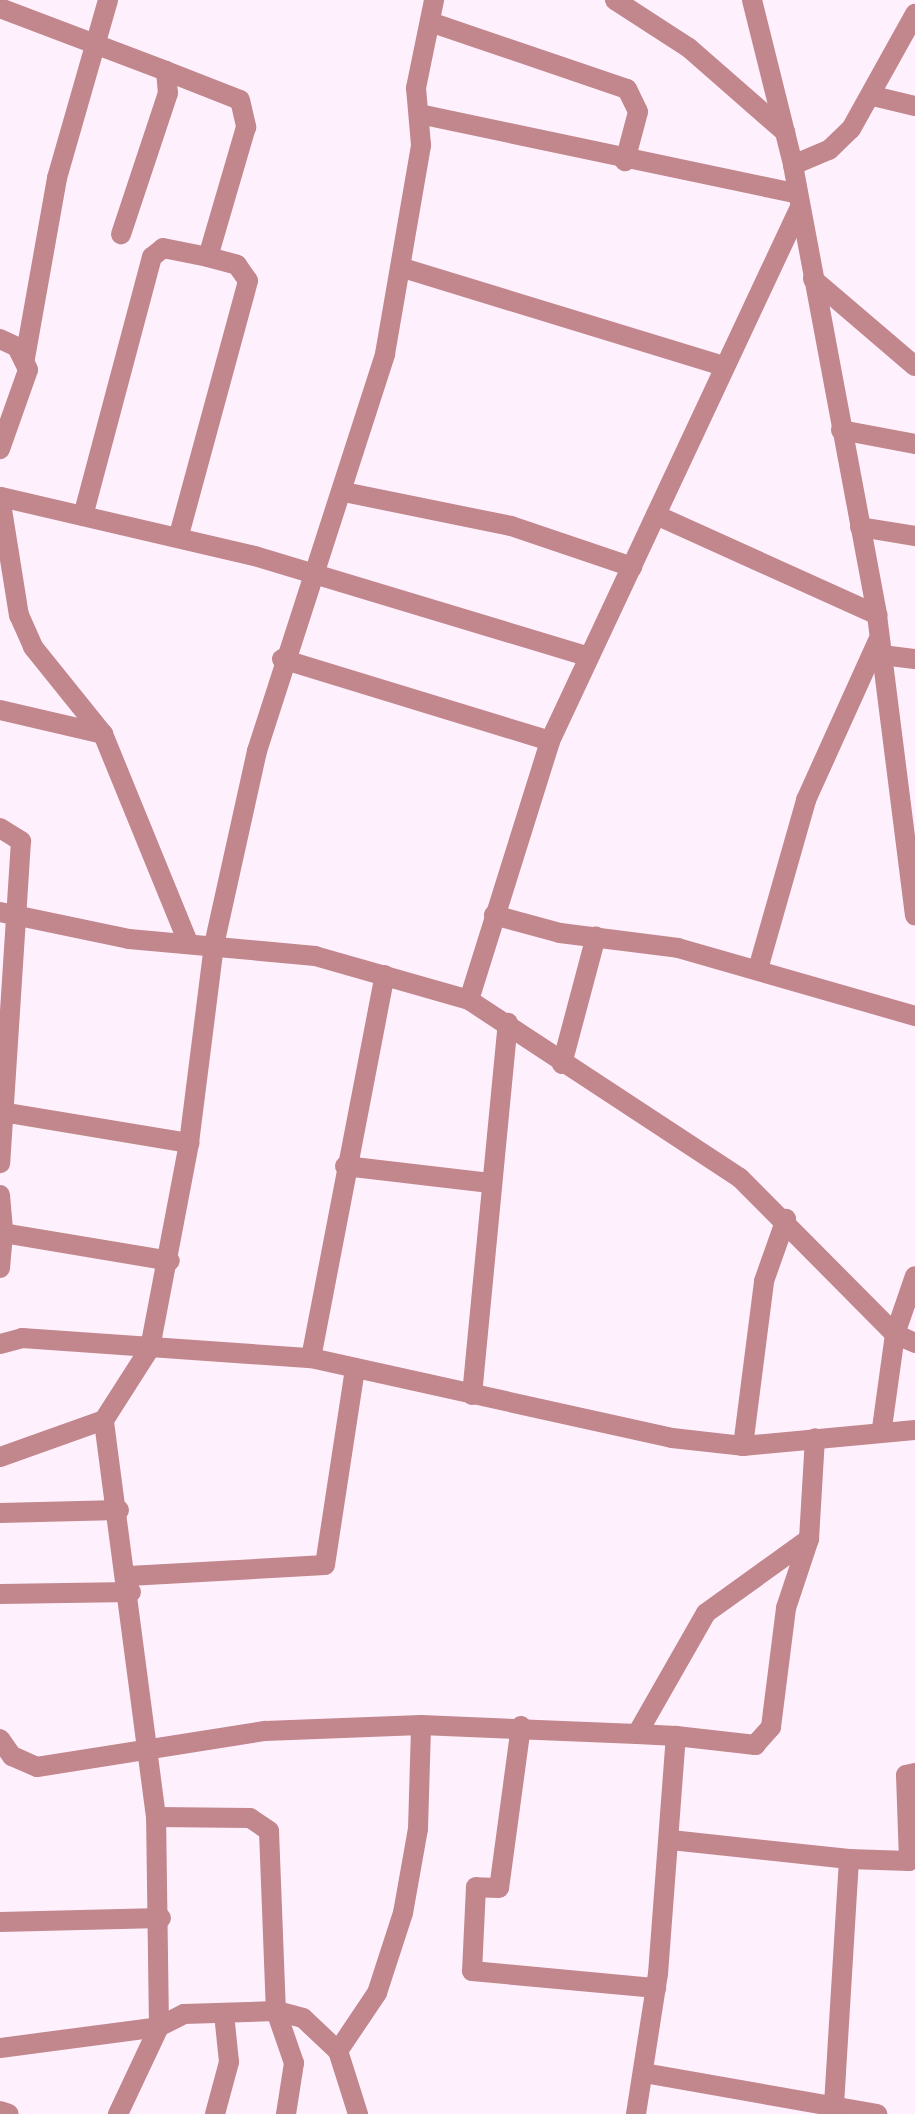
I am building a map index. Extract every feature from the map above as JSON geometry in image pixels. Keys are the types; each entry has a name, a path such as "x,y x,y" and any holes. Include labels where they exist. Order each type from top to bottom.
{"street":[{"path":"0,449 28,370 25,358 57,178 108,0"},
{"path":"0,1457 104,1420 150,1348 170,1261 189,1143 214,946 282,659 317,574 344,492 403,268 424,115 416,88 434,0"},
{"path":"615,0 689,48 786,132"},
{"path":"752,0 793,165 880,636 915,916"},
{"path":"0,8 240,100 246,128 208,257"},
{"path":"793,165 828,150 873,96 915,14"},
{"path":"430,22 627,89 638,112 625,161"},
{"path":"122,234 168,93 166,71"},
{"path":"873,96 915,106"},
{"path":"424,115 799,201"},
{"path":"469,1000 550,741 799,201"},
{"path":"82,516 152,257 163,248 208,257 237,265 248,282 178,538"},
{"path":"403,268 721,365"},
{"path":"814,279 915,366"},
{"path":"0,339 25,358"},
{"path":"840,430 915,444"},
{"path":"344,492 510,526 632,567"},
{"path":"188,942 103,734 33,647 18,615 0,497 317,574 586,656"},
{"path":"656,515 880,636 915,660"},
{"path":"860,528 915,536"},
{"path":"758,969 795,829 880,636"},
{"path":"282,659 550,741"},
{"path":"0,710 103,734"},
{"path":"894,750 915,756"},
{"path":"0,828 21,841 9,914 0,1162"},
{"path":"9,914 129,939 315,956 469,1000 740,1178 786,1220 894,1334 915,1343"},
{"path":"494,915 758,969 915,1016"},
{"path":"562,1064 596,936"},
{"path":"311,1358 345,1166 385,975"},
{"path":"472,1394 508,1023"},
{"path":"2,1112 189,1143"},
{"path":"345,1166 490,1183"},
{"path":"0,1195 0,1268"},
{"path":"743,1446 764,1281 786,1220"},
{"path":"3,1233 170,1261"},
{"path":"882,1428 894,1334 915,1276"},
{"path":"0,1344 22,1338 311,1358 472,1394 743,1446 882,1428 915,1430"},
{"path":"0,1594 325,1565 355,1368"},
{"path":"104,1420 130,1584 144,1745 156,1817 161,1918 153,1996 159,2026 118,2114"},
{"path":"0,1738 12,1756 38,1767 144,1745 421,1725 522,1726 764,1740 786,1608 809,1539 815,1438"},
{"path":"0,1513 119,1510"},
{"path":"637,1734 706,1613 809,1539"},
{"path":"338,2050 370,2006 403,1914 418,1829 421,1725"},
{"path":"522,1726 500,1888 476,1887 472,1971 656,1988"},
{"path":"636,2114 656,1988 676,1736"},
{"path":"670,1840 849,1859 909,1861 906,1775 915,1773"},
{"path":"156,1817 250,1818 269,1831 276,2011 294,2063 286,2114"},
{"path":"834,2105 849,1859"},
{"path":"0,1922 161,1918"},
{"path":"0,2048 159,2026 184,2014 276,2011 324,2030 338,2050 358,2114"},
{"path":"215,2114 229,2062 224,2014"},
{"path":"644,2074 878,2114"},
{"path":"0,2111 9,2114"}]}
